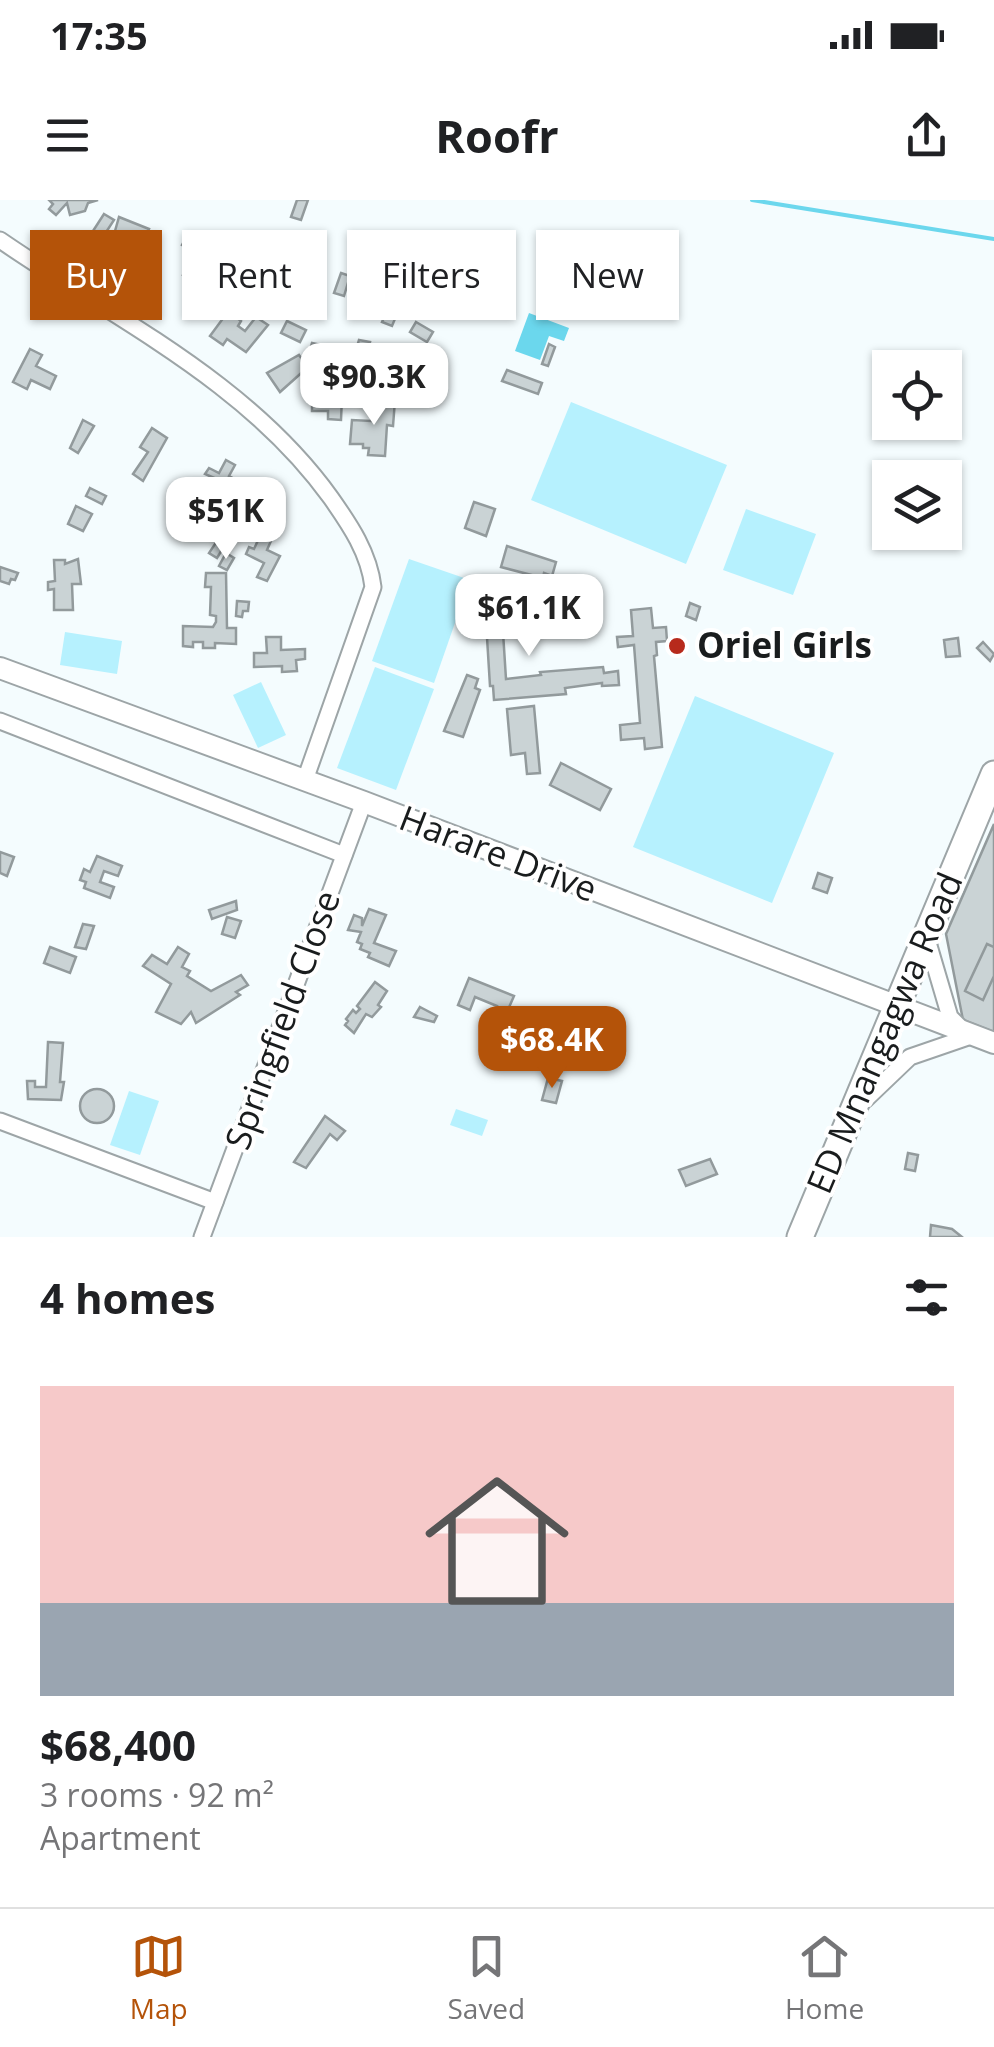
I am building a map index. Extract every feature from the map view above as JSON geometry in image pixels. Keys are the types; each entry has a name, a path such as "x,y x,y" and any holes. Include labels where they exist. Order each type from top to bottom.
{"highway":[{"name":"ED Mnangagwa Road","path":"800,1237 994,774"}],"main road":[{"name":"Harare Drive","path":"0,668 977,1036"}],"street":[{"path":"0,240 186,360 254,412 312,471 363,549 372,586 305,780"},
{"path":"0,722 344,855"},
{"name":"Springfield Close","path":"202,1237 364,802"},
{"path":"926,935 950,1017 977,1036"},
{"path":"852,1114 910,1056 977,1036"},
{"path":"0,1121 214,1202"}],"shaded area":[{"path":"529,313 536,316 536,320 569,328 564,341 549,336 540,360 515,351"},
{"path":"571,402 727,465 686,564 531,500"},
{"path":"746,509 816,534 793,595 723,570"},
{"path":"409,559 470,580 434,683 372,661"},
{"path":"65,632 122,641 117,674 60,665"},
{"path":"375,667 434,689 396,790 337,768"},
{"path":"261,682 286,735 258,748 233,695"},
{"path":"695,696 834,753 772,903 633,847"},
{"path":"129,1091 159,1101 140,1155 110,1145"},
{"path":"456,1109 488,1120 482,1136 450,1125"}],"building":[{"path":"49,200 98,200 88,203 85,211 70,215 67,203 56,215 49,209 53,204"},
{"path":"297,200 308,200 301,220 291,217"},
{"path":"104,214 114,220 108,230 94,230"},
{"path":"119,217 149,229 148,230 115,230"},
{"path":"341,273 347,275 344,296 334,293"},
{"path":"222,320 240,320 238,326 245,331 254,320 268,325 246,352 227,339 223,345 210,336"},
{"path":"287,321 306,330 300,342 281,333"},
{"path":"416,322 433,332 427,342 410,332"},
{"path":"359,340 370,342 367,353 356,350"},
{"path":"312,343 321,345 318,355 309,353"},
{"path":"549,344 555,347 548,366 542,364"},
{"path":"30,349 42,355 36,366 56,376 50,389 31,380 27,389 13,382"},
{"path":"299,355 308,367 280,392 267,373"},
{"path":"352,357 366,361 361,376 348,373"},
{"path":"507,370 542,383 538,394 502,381"},
{"path":"324,391 331,391 331,397 342,397 341,420 328,419 328,411 312,411 312,397 324,397"},
{"path":"375,399 395,400 393,426 387,425 385,456 368,455 369,448 363,448 363,444 350,444 352,420 371,421"},
{"path":"83,420 94,426 78,453 70,448"},
{"path":"152,428 167,438 143,481 133,474 148,452 140,447"},
{"path":"226,460 235,465 229,476 238,481 222,505 212,500 221,481 205,474 209,468 219,473"},
{"path":"90,488 106,496 102,504 86,496"},
{"path":"474,502 495,509 486,536 465,528"},
{"path":"76,506 92,514 83,531 68,524"},
{"path":"260,536 271,541 267,550 280,556 267,581 257,577 264,563 246,554 249,547 254,549"},
{"path":"217,541 225,545 217,558 209,553"},
{"path":"507,546 556,562 552,576 544,573 543,578 501,567"},
{"path":"226,553 234,558 227,570 219,566"},
{"path":"78,559 81,584 72,584 73,610 54,610 54,589 48,590 48,582 55,581 54,560 65,560 65,564"},
{"path":"0,567 18,573 15,580 11,579 9,584 0,581"},
{"path":"206,573 226,573 227,628 236,628 236,644 215,643 215,648 203,648 203,642 193,642 193,647 183,646 183,626 213,627 216,622 216,616 210,615 211,587 205,587"},
{"path":"484,589 500,589 503,613 537,613 538,628 503,632 506,679 603,667 604,673 618,671 619,685 602,683 565,688 566,694 494,700"},
{"path":"237,601 249,602 242,617 236,616"},
{"path":"690,603 700,607 696,620 686,616"},
{"path":"651,608 653,628 666,627 667,641 656,642 654,656 662,747 645,749 644,738 621,740 620,725 640,723 634,645 618,647 617,637 633,636 631,610"},
{"path":"266,637 281,637 281,650 305,649 305,659 296,660 297,671 282,672 282,666 254,667 254,653 267,653"},
{"path":"958,638 960,656 946,657 944,640"},
{"path":"983,642 994,654 990,661 977,648"},
{"path":"467,675 478,679 475,688 480,690 463,737 444,731"},
{"path":"534,706 540,773 527,774 525,753 511,755 507,709"},
{"path":"561,763 611,789 600,810 550,785"},
{"path":"994,824 994,1032 963,1020 946,934"},
{"path":"0,852 14,857 7,876 0,873"},
{"path":"97,856 122,866 118,876 104,871 100,882 114,887 110,898 84,888 86,882 80,880 84,869 90,872"},
{"path":"818,873 832,878 827,893 813,888"},
{"path":"236,901 237,910 212,919 209,910"},
{"path":"369,909 386,915 374,943 396,951 389,966 368,957 370,953 360,949 362,944 357,942 361,932 348,930 354,915 362,918 362,926"},
{"path":"227,917 241,921 235,938 222,934"},
{"path":"83,924 94,926 86,949 75,947"},
{"path":"987,944 994,947 994,976 983,1000 965,991"},
{"path":"50,947 76,957 70,973 44,963"},
{"path":"178,947 189,954 182,967 190,971 187,976 211,991 241,975 248,985 236,992 240,995 196,1023 191,1012 181,1024 156,1012 171,984 143,966 152,955 167,964"},
{"path":"469,978 514,996 503,1021 493,1017 497,1006 475,997 470,1010 458,1005"},
{"path":"375,982 387,991 378,1005 381,1007 372,1017 366,1014 354,1033 345,1025 346,1019 353,1010 356,1013 360,1009 357,1006"},
{"path":"420,1007 437,1016 434,1022 414,1017"},
{"path":"48,1042 63,1043 61,1100 28,1099 27,1081 35,1081 35,1087 46,1087"},
{"path":"548,1078 562,1081 556,1103 542,1100"},
{"path":"97,1089 109,1094 114,1106 109,1118 97,1123 85,1118 80,1106 85,1094"},
{"path":"325,1116 345,1131 337,1140 330,1134 306,1168 294,1162"},
{"path":"908,1153 918,1155 915,1171 905,1169"},
{"path":"710,1159 717,1174 686,1186 679,1170"},
{"path":"931,1225 952,1229 962,1237 930,1237"}],"waterway":[{"path":"752,200 994,239"}],"place":[{"name":"Oriel Girls","path":"677,646"}]}
